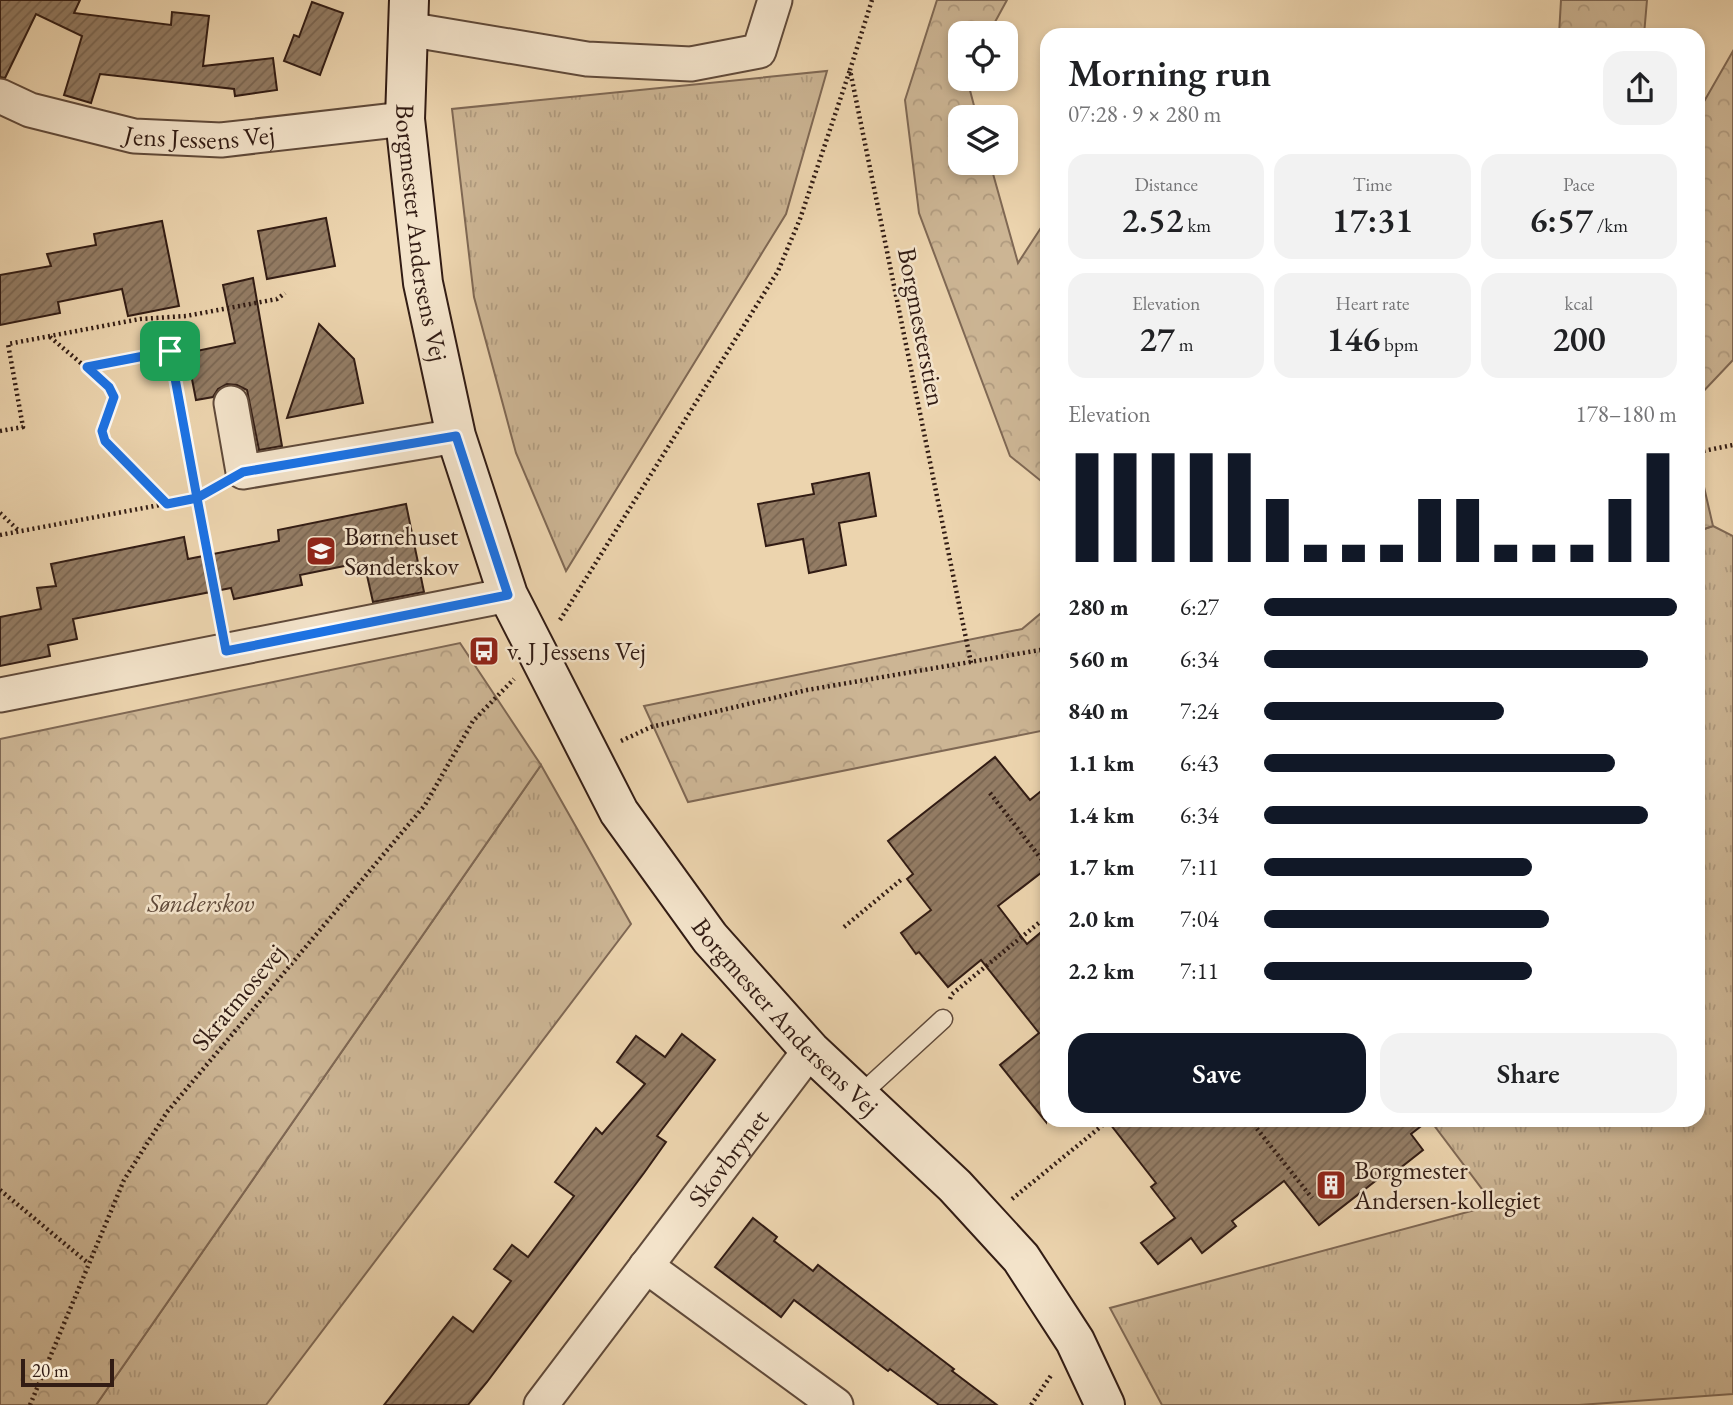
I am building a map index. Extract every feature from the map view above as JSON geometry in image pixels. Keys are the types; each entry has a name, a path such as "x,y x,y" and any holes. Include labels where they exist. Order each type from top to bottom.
{"street":[{"name":"Borgmester Andersens Vej","path":"775,0 759,51 691,64 587,59 408,14 405,119 423,284 456,436 508,595 619,812 710,937 810,1050 955,1186 1021,1258 1075,1341 1105,1405"},
{"name":"Jens Jessens Vej","path":"0,96 30,110 134,136 221,140 405,119"},
{"path":"231,403 243,472 456,436"},
{"path":"0,695 508,595"},
{"name":"Skovbrynet","path":"541,1405 810,1050"},
{"path":"646,1266 835,1405"}],"lane":[{"path":"859,1096 943,1019"}],"path":[{"name":"Borgmesterstien","path":"872,0 850,70 971,663"},
{"name":"Skratmosevej","path":"30,1405 124,1180 167,1112 425,805 473,722 539,654 778,271 800,219 850,70"},
{"path":"0,431 23,427 8,344 140,319 186,316 278,299 285,293"},
{"path":"50,336 109,387 114,397 102,431 105,441 167,504"},
{"path":"87,367 170,351 226,651"},
{"path":"1705,451 1733,445"},
{"path":"0,535 197,498 243,472"},
{"path":"0,513 19,531"},
{"path":"589,755 651,727 807,690 1040,650"},
{"path":"990,793 1040,856"},
{"path":"844,927 902,878"},
{"path":"943,1019 952,994 1040,922"},
{"path":"986,1220 1100,1127"},
{"path":"1256,1127 1312,1198"},
{"path":"0,1190 88,1263"}],"green space":[{"path":"937,0 1007,0 996,21 948,21 948,91 970,91 974,105 948,105 948,175 993,175 1018,263 1040,229 1040,480 1010,456 919,213 905,100"},
{"path":"1561,0 1647,0 1645,28 1559,28"},
{"path":"1733,51 1733,360 1705,390 1705,100"},
{"path":"827,71 786,214 566,571 516,453 474,297 452,109"},
{"path":"1705,491 1713,526 1705,529"},
{"path":"1713,526 1733,536 1733,1394 1579,1405 1162,1405 1110,1308 1494,1205 1435,1127 1705,1127 1705,529"},
{"path":"1040,614 1040,731 688,802 644,706 1022,629"},
{"name":"Sønderskov","path":"460,643 541,765 96,1405 0,1405 0,739"},
{"path":"541,765 631,924 266,1405 96,1405"}],"building":[{"path":"0,0 80,0 74,13 171,25 172,12 209,16 203,66 273,58 277,90 235,96 234,89 100,74 91,103 64,95 82,36 36,14 5,78 0,77"},
{"path":"312,2 343,13 320,75 284,61 294,35 299,37"},
{"path":"326,218 335,266 267,279 258,231"},
{"path":"162,221 179,306 128,316 122,289 58,302 60,313 0,325 0,275 51,266 47,254 96,245 94,234"},
{"path":"253,278 282,446 259,450 247,390 227,384 218,389 213,397 196,400 187,353 235,343 223,285"},
{"path":"319,324 354,359 363,403 287,418"},
{"path":"869,473 876,516 839,523 846,565 809,573 803,539 766,546 758,504 814,494 812,484"},
{"path":"406,504 424,592 373,602 364,562 300,575 302,585 234,599 231,588 73,619 77,639 48,645 50,656 0,666 0,617 41,609 37,588 56,586 51,564 184,537 188,559 279,541 278,530"},
{"path":"995,757 1030,800 1040,792 1040,874 998,906 1027,944 1040,933 1040,1115 1000,1065 1039,1033 981,960 948,987 919,952 916,954 901,933 931,910 907,879 913,874 888,841"},
{"path":"682,1034 715,1060 657,1136 666,1142 487,1382 468,1405 384,1405 453,1317 473,1332 511,1281 494,1269 512,1245 528,1257 574,1196 555,1182 596,1128 602,1134 645,1084 617,1062 636,1036 665,1057"},
{"name":"Borgmester Andersen-kollegiet","path":"1112,1127 1420,1127 1411,1134 1423,1150 1390,1176 1387,1172 1319,1225 1284,1181 1232,1221 1236,1226 1202,1253 1191,1238 1158,1264 1141,1243 1175,1218 1151,1187 1156,1183"},
{"path":"753,1218 777,1237 774,1241 813,1271 818,1265 997,1405 939,1405 890,1369 888,1371 794,1300 781,1317 715,1267"}],"place":[{"name":"Børnehuset Sønderskov","path":"321,551"},
{"name":"v. J Jessens Vej","path":"484,651"},
{"name":"Borgmester Andersen-kollegiet","path":"1331,1185"}],"route":[{"path":"170,351 87,367 109,387 114,397 102,431 105,441 167,504 197,498 226,651 508,595 456,436 243,472 197,498 170,351"}]}
